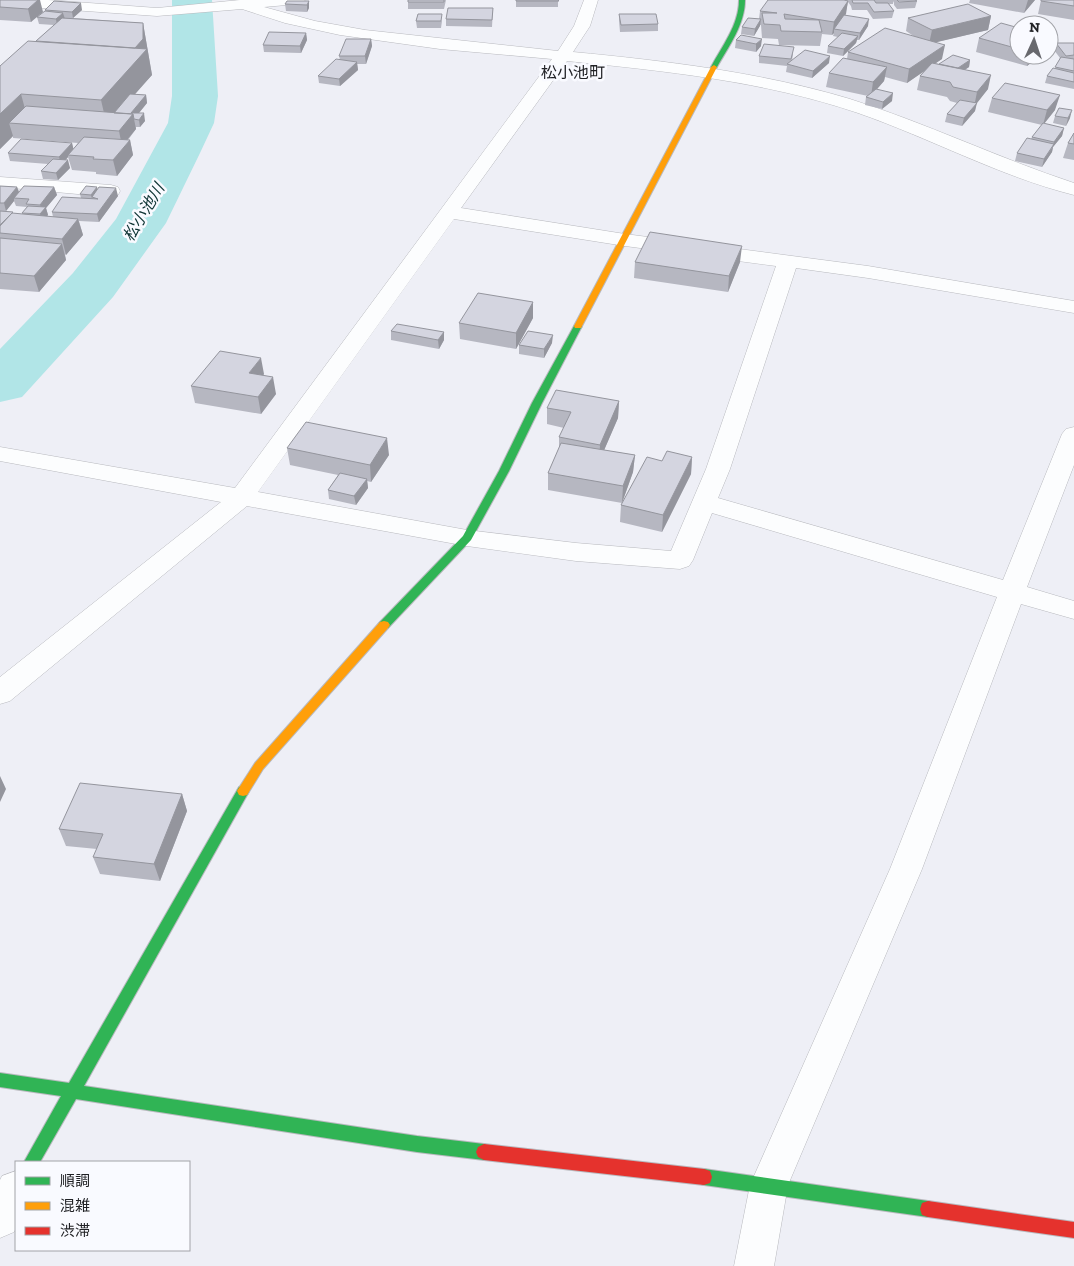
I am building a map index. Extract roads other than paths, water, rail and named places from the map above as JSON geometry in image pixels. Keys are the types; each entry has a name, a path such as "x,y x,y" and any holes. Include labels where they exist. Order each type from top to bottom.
{"street":[{"path":"0,0 157,12 298,0"},
{"path":"0,693 241,498 562,57 582,26 590,0"},
{"path":"33,1161 74,1092 222,826 259,766 388,620 467,538 625,240 709,73 737,22 743,7 742,0"},
{"path":"242,4 272,17 362,35 709,73 766,83 822,97 884,116 1074,189"},
{"path":"79,19 93,6"},
{"path":"0,182 110,192"},
{"path":"448,212 625,240 788,261 949,285 1074,308"},
{"path":"0,454 467,538 576,552 680,560 746,390 788,261"},
{"path":"754,1266 769,1185 906,869 1074,434"},
{"path":"704,502 1074,610"},
{"path":"0,1080 417,1144 769,1185 1074,1230"},
{"path":"0,1218 15,1192"}],"waterway":[{"name":"松小池川","path":"0,384 93,285 140,223 176,153 191,123 195,96 192,0"}],"district":[{"name":"松小池町","path":"573,72"}]}
